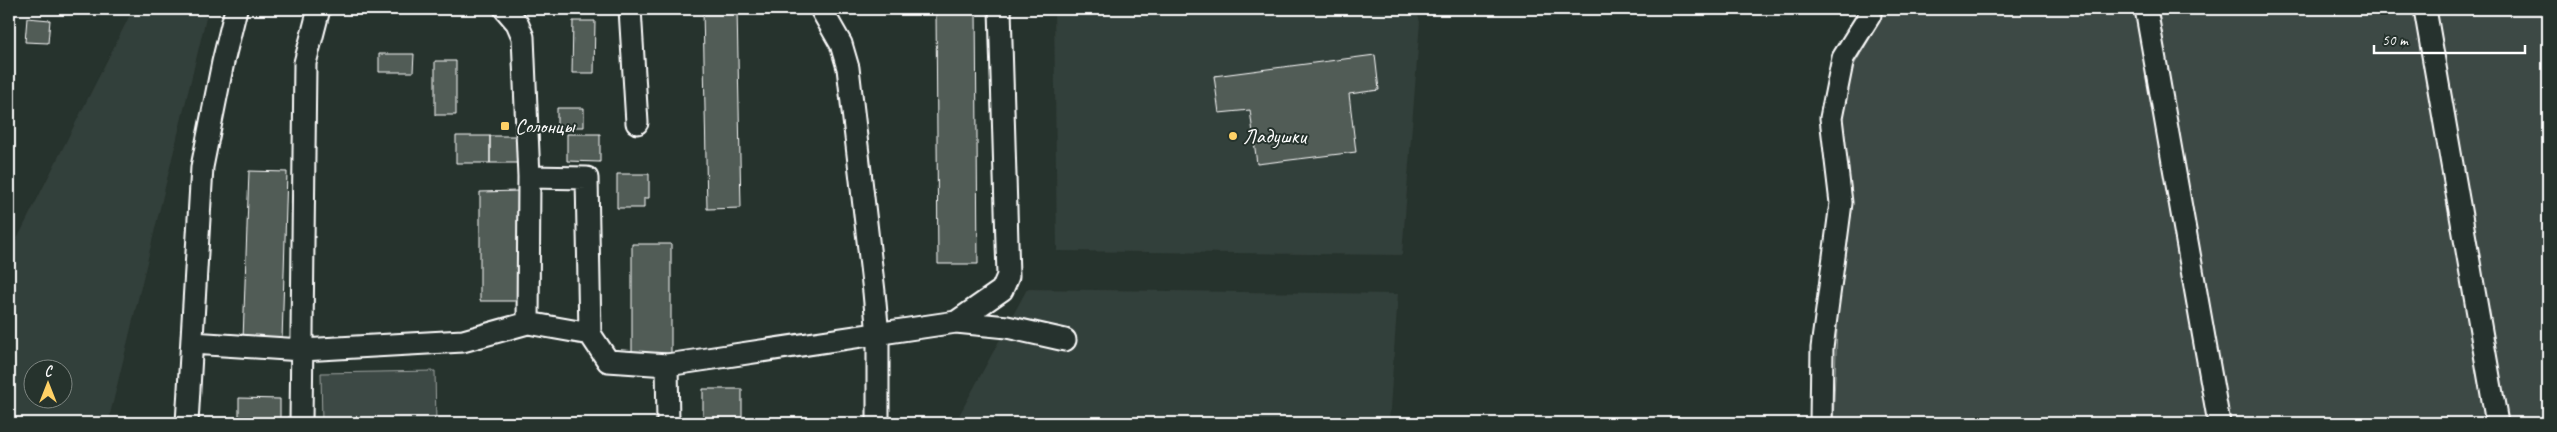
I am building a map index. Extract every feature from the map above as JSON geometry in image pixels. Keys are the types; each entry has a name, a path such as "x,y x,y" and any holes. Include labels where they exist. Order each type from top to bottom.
{"lane":[{"path":"187,423 202,167 223,62 236,9"},
{"path":"301,423 305,63 319,9"},
{"path":"505,9 517,23 524,36 530,177 528,323"},
{"path":"630,9 637,123"},
{"path":"821,9 841,44 848,68 878,336 878,423"},
{"path":"956,322 1002,290 1008,276 1000,9"},
{"path":"1822,423 1822,348 1841,203 1831,118 1843,58 1870,15 1870,9"},
{"path":"2146,9 2219,423"},
{"path":"2426,9 2497,423"},
{"path":"530,177 587,178 590,334 608,361 667,365 878,336 956,322 1007,327 1065,340"},
{"path":"192,343 302,350 462,340 528,323 590,334"},
{"path":"667,365 668,423"}],"shaded area":[{"path":"133,9 180,9 207,14 108,423 9,423 9,255"},
{"name":"Ладушки","path":"1054,9 1248,9 1249,11 1265,9 1416,9 1420,22 1402,255 1057,251"},
{"path":"1876,9 2548,9 2548,423 1833,423 1839,282 1852,211 1839,111 1851,70 1877,26"},
{"path":"1027,289 1398,294 1389,423 955,423"},
{"path":"435,371 436,423 322,423 321,373"}],"building":[{"path":"703,9 737,9 741,208 707,209"},
{"path":"936,9 976,9 978,264 938,264"},
{"path":"27,18 50,20 48,43 25,42"},
{"path":"573,21 595,21 594,73 572,73"},
{"path":"379,54 414,54 413,72 379,72"},
{"path":"1375,55 1379,90 1349,94 1356,152 1257,164 1250,110 1219,113 1214,76"},
{"path":"435,61 456,61 456,115 435,115"},
{"path":"557,108 584,108 584,127 557,127"},
{"path":"567,134 600,134 600,162 567,161"},
{"path":"456,136 490,136 490,163 456,163"},
{"path":"490,136 520,136 520,163 490,163"},
{"path":"249,171 287,172 282,341 243,340"},
{"path":"617,174 649,174 649,198 644,198 644,208 617,208"},
{"path":"519,191 519,301 480,301 480,192"},
{"path":"632,244 671,244 671,353 632,353"},
{"path":"703,389 742,389 742,423 703,423"},
{"path":"239,398 280,399 280,423 239,423"}],"place":[{"name":"Солонцы","path":"505,126"},
{"name":"Ладушки","path":"1233,136"}]}
